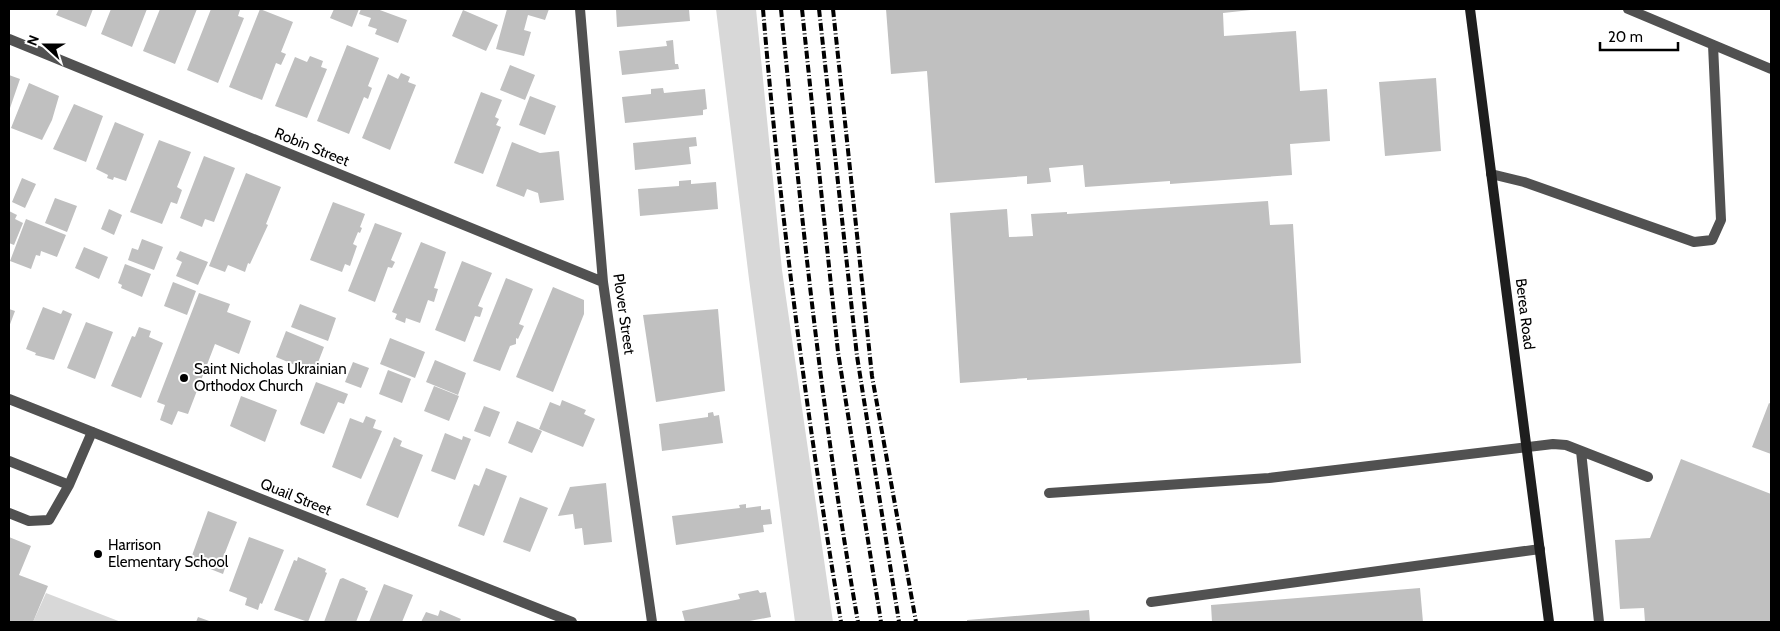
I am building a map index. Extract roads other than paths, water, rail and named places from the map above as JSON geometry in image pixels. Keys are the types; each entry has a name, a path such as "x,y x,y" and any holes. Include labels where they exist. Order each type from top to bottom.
{"main road":[{"name":"Berea Road","path":"1470,9 1549,622"}],"street":[{"name":"Plover Street","path":"580,9 604,282 652,622"},
{"path":"1628,9 1771,69"},
{"name":"Robin Street","path":"9,39 604,282"},
{"path":"1492,174 1524,182 1694,242 1712,240 1721,220 1713,45"},
{"name":"Quail Street","path":"9,399 572,622"},
{"path":"9,512 29,521 49,520 69,485 92,432"},
{"path":"1049,493 1269,478 1553,444 1581,451 1648,477"},
{"path":"1581,451 1599,622"},
{"path":"9,460 69,485"},
{"path":"1151,602 1540,549"}],"railway":[{"path":"763,9 786,240 806,393 841,622"},
{"path":"781,9 823,393 858,622"},
{"path":"802,9 838,352 881,622"},
{"path":"819,9 857,356 899,622"},
{"path":"833,9 872,376 916,622"}],"place":[{"name":"Saint Nicholas Ukrainian Orthodox Church","path":"184,378"},
{"name":"Harrison Elementary School","path":"98,554"}]}
